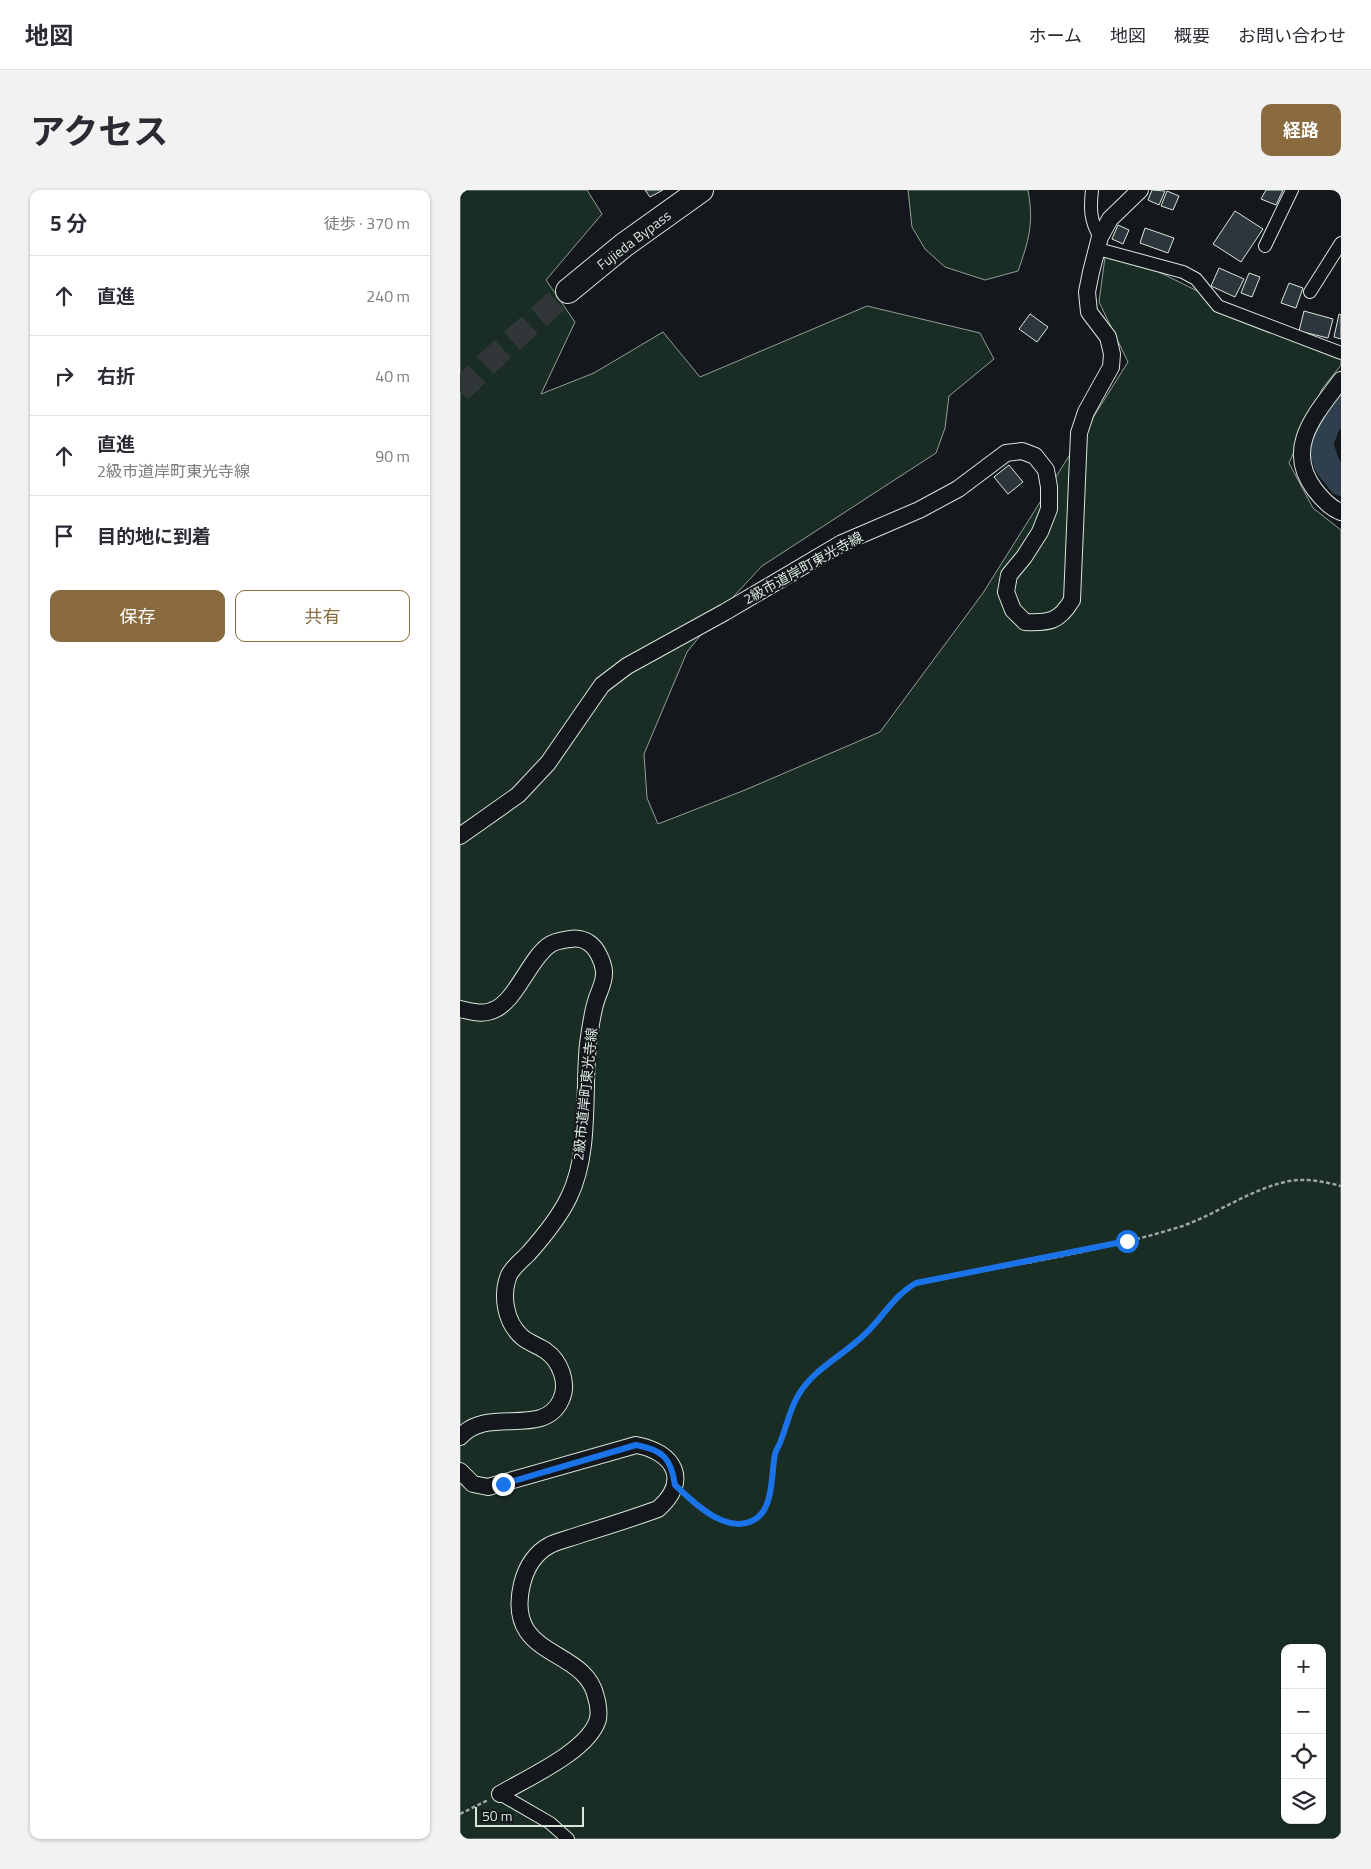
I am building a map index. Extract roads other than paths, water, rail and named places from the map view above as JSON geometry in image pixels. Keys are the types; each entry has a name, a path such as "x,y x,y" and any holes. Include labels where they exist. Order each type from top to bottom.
{"highway":[{"path":"599,266 656,212 686,190"},
{"name":"Fujieda Bypass","path":"568,290 701,190"},
{"path":"599,266 668,226 722,190"}],"street":[{"path":"1092,190 1090,208 1099,243"},
{"path":"1099,243 1110,219 1140,190"},
{"path":"1265,246 1292,190"},
{"path":"1099,243 1183,272 1196,278 1218,306 1341,353"},
{"name":"2級市道岸町東光寺線","path":"460,836 518,795 548,763 602,685 627,666 725,612 842,543 919,510 958,488 1006,453 1022,451 1035,456 1046,470 1049,487 1049,510 1040,532 1024,557 1009,575 1006,592 1013,610 1025,622 1046,623 1064,613 1072,600 1079,433 1086,412 1112,367 1112,354 1108,337 1089,312 1087,292 1099,243"},
{"path":"1310,292 1341,243"},
{"path":"1341,380 1310,422 1302,442 1302,460 1309,482 1332,509 1341,512"},
{"name":"2級市道岸町東光寺線","path":"460,1009 476,1013 492,1011 504,1003 548,946 562,940 577,938 589,943 599,956 604,971 602,987 596,1000 588,1044 582,1152 571,1194 558,1219 510,1273 505,1291 511,1322 522,1337 548,1352 562,1369 563,1398 555,1410 545,1417 530,1420 480,1422 467,1428 460,1437"},
{"path":"460,1471 473,1484 488,1487 636,1445 652,1448 665,1456 673,1467 673,1492 658,1509 550,1545 534,1557 524,1576 520,1592 521,1610 526,1629 540,1646 579,1668 593,1684 597,1701 598,1719 588,1736 571,1752 500,1794 550,1823 568,1839"}],"waterway":[{"path":"1341,405 1327,425 1320,444 1327,465 1341,483"}],"tunnel":[{"path":"460,391 494,357 568,291"}]}
